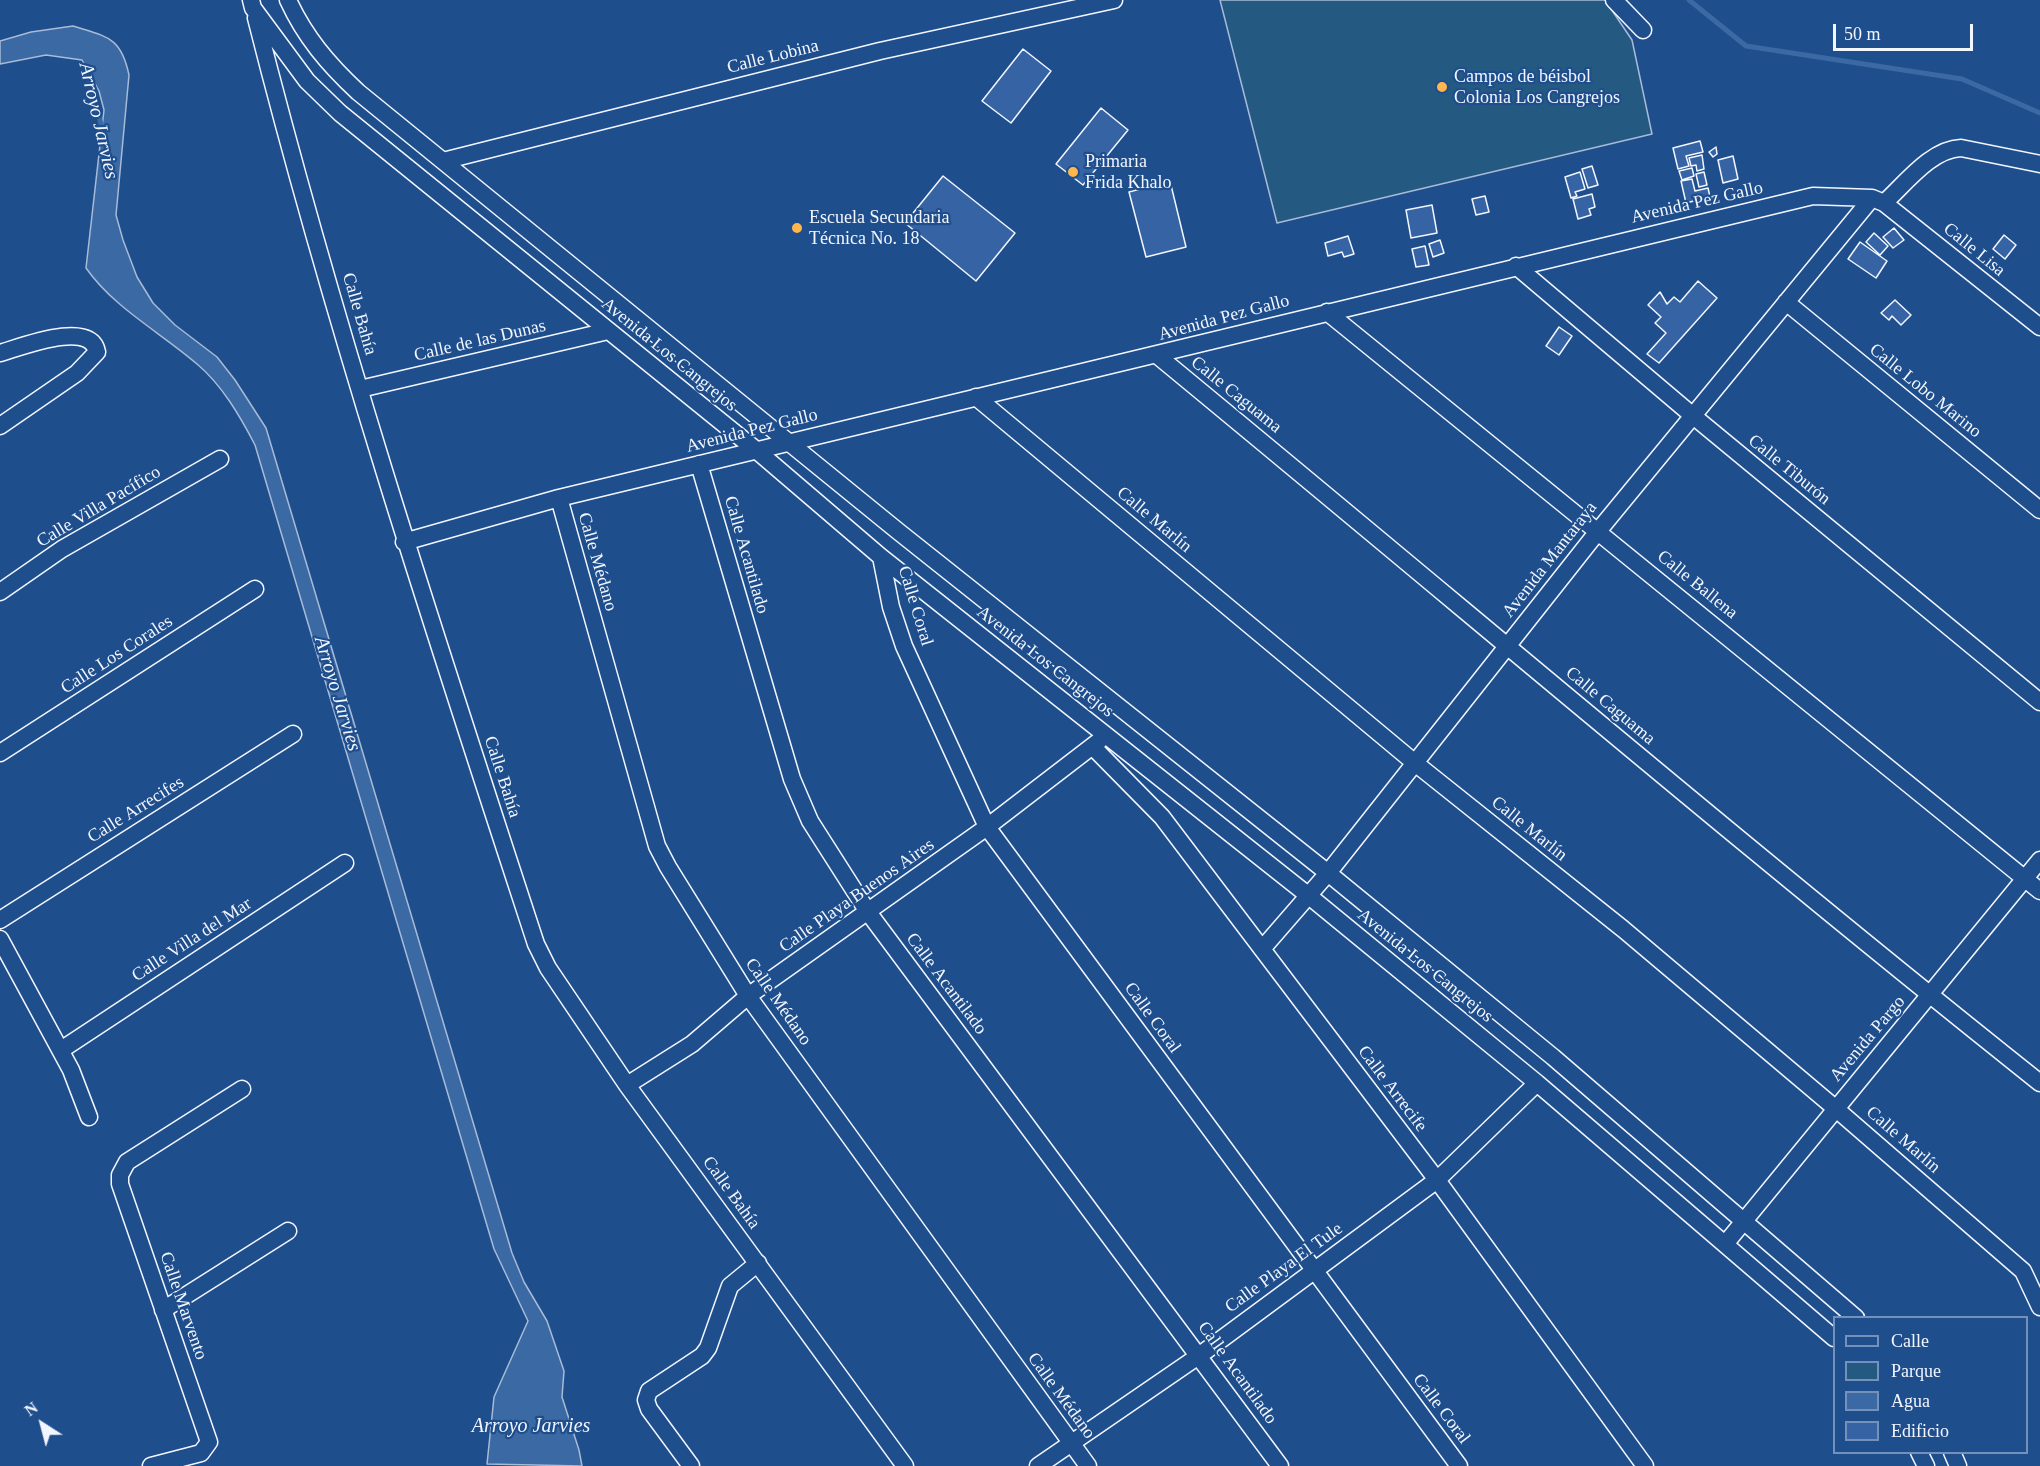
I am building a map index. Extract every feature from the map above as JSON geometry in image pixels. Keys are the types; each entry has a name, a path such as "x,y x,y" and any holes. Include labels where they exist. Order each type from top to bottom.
{"street":[{"name":"Avenida Los Cangrejos","path":"288,0 302,29 329,65 443,161 909,540 1328,873 1553,1057 1855,1316"},
{"name":"Calle Lobina","path":"443,161 880,51 1114,0"},
{"path":"1614,0 1643,30"},
{"name":"Avenida Los Cangrejos","path":"252,4 307,81 340,113 756,450 881,557 1309,896 1537,1083 1833,1337"},
{"name":"Calle Bahía","path":"252,4 280,112 404,542 536,944 548,968 627,1085 905,1466"},
{"path":"1878,200 1935,157 1951,148 2040,164"},
{"name":"Avenida Pez Gallo","path":"404,542 559,498 976,396 1158,356 1327,312 1813,196 1878,200"},
{"name":"Avenida Mantaraya","path":"1263,949 1328,873 1692,415 1786,302 1878,200"},
{"name":"Calle Lisa","path":"1878,200 2040,327"},
{"name":"Calle Tiburón","path":"1516,266 1692,415 2040,702"},
{"name":"Calle Lobo Marino","path":"1786,302 2040,510"},
{"name":"Calle Ballena","path":"1327,312 1599,530 2040,891"},
{"name":"Calle de las Dunas","path":"360,389 608,331"},
{"path":"0,353 40,341 80,335 88,338 95,345 97,352 77,373 0,426"},
{"name":"Calle Caguama","path":"1158,356 1509,645 1700,808 2040,1083"},
{"name":"Calle Marlín","path":"976,396 1415,764 1623,929 1835,1108 2023,1271 2040,1307"},
{"name":"Calle Villa Pacífico","path":"0,592 62,549 220,459"},
{"name":"Calle Acantilado","path":"699,464 799,800 868,912 1200,1355 1280,1466"},
{"name":"Calle Médano","path":"559,498 657,846 748,996 1088,1466"},
{"name":"Calle Coral","path":"881,557 891,607 904,646 987,827 1459,1466"},
{"name":"Calle Los Corales","path":"0,753 255,590"},
{"name":"Calle Arrecifes","path":"0,920 293,734"},
{"name":"Calle Playa Buenos Aires","path":"627,1085 692,1044 748,996 987,827 1093,747 1106,734"},
{"name":"Calle Arrecife","path":"1093,747 1162,817 1437,1180 1645,1466"},
{"name":"Avenida Pargo","path":"1726,1243 2040,860"},
{"name":"Calle Villa del Mar","path":"61,1050 345,863"},
{"path":"0,939 61,1050 89,1117"},
{"name":"Calle Playa El Tule","path":"1038,1466 1200,1355 1437,1180 1537,1083"},
{"name":"Calle Marvento","path":"151,1466 201,1453 209,1442 120,1184 122,1169 127,1162 242,1089"},
{"path":"163,1310 288,1231"},
{"path":"691,1466 649,1409 646,1400 649,1391 702,1356 708,1348 730,1286 758,1263"},
{"path":"2023,1271 2040,1283"}],"green space":[{"name":"Campos de béisbol Colonia Los Cangrejos","path":"1220,0 1605,0 1632,40 1652,134 1277,223"}],"water":[{"name":"Arroyo Jarvies","path":"73,26 111,40 126,62 129,75 116,215 137,277 153,303 175,325 217,357 266,428 512,1253 524,1282 547,1321 564,1371 562,1397 582,1466 487,1464 494,1397 528,1321 494,1249 255,445 230,402 206,372 124,308 86,268 104,110 99,91 82,60 46,55 0,64 0,41 31,32"}],"building":[{"path":"1023,49 1051,71 1011,123 982,101"},
{"path":"1101,108 1128,130 1083,185 1056,164"},
{"path":"1700,141 1703,152 1686,156 1689,166 1678,169 1673,148"},
{"path":"1716,147 1717,154 1713,157 1709,152"},
{"path":"1702,155 1704,169 1697,171 1696,165 1691,166 1689,158"},
{"path":"1733,156 1738,179 1723,183 1718,160"},
{"path":"1592,166 1598,185 1588,188 1582,169"},
{"path":"1692,168 1694,176 1682,180 1679,171"},
{"path":"1580,172 1585,189 1575,192 1577,196 1571,198 1565,177"},
{"path":"1704,172 1707,185 1699,187 1696,174"},
{"path":"943,176 1015,233 976,281 905,223"},
{"path":"1692,179 1695,191 1708,188 1710,197 1686,203 1681,181"},
{"path":"1170,181 1186,247 1146,257 1129,192"},
{"path":"1592,194 1595,207 1589,209 1591,215 1578,219 1573,199"},
{"path":"1485,196 1489,212 1476,215 1472,199"},
{"path":"1432,205 1437,233 1411,238 1406,210"},
{"path":"1894,228 1904,240 1893,248 1883,237"},
{"path":"1874,233 1888,246 1880,255 1866,242"},
{"path":"2004,235 2016,245 2005,259 1993,249"},
{"path":"1348,236 1354,254 1344,257 1342,252 1328,256 1325,243"},
{"path":"1440,240 1444,253 1433,257 1429,244"},
{"path":"1860,242 1887,261 1876,278 1848,259"},
{"path":"1425,246 1429,265 1416,267 1412,249"},
{"path":"1698,281 1717,298 1659,363 1647,354 1666,333 1655,323 1661,317 1648,305 1660,292 1667,304 1674,297 1680,302"},
{"path":"1895,300 1911,315 1901,325 1892,316 1889,320 1881,313"},
{"path":"1559,327 1572,336 1559,355 1546,346"}],"waterway":[{"path":"1689,0 1746,46 1962,79 2040,113"},
{"name":"Arroyo Jarvies","path":"90,68 92,92 103,132"}],"place":[{"name":"Campos de béisbol Colonia Los Cangrejos","path":"1442,87"},
{"name":"Primaria Frida Khalo","path":"1073,172"},
{"name":"Escuela Secundaria Técnica No. 18","path":"797,228"}]}
